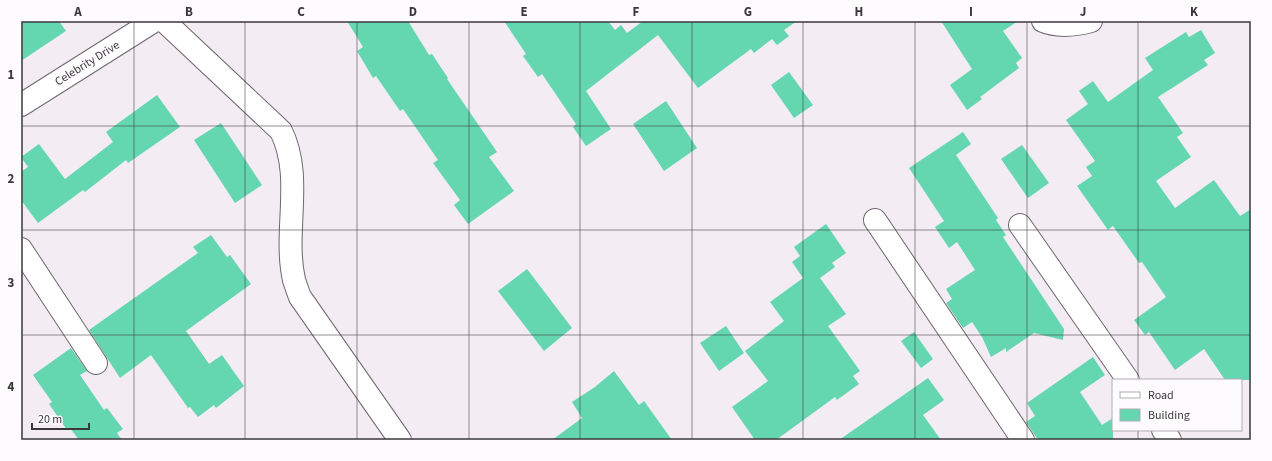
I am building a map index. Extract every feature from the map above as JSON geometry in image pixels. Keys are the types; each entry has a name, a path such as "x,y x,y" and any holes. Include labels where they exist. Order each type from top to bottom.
{"street":[{"name":"Celebrity Drive","path":"21,105 154,21"},
{"path":"164,21 281,131 288,146 291,162 292,253 294,280 300,297 400,440"},
{"path":"1043,21 1051,24 1083,23 1091,21"},
{"path":"875,220 1023,440"},
{"path":"1020,225 1127,379"},
{"path":"21,249 96,363"},
{"path":"1164,431 1170,440"}],"building":[{"path":"21,21 59,21 66,31 21,61"},
{"path":"347,21 408,21 429,55 432,54 448,78 447,79 497,152 489,157 514,191 468,224 454,205 460,200 433,163 438,160 403,109 400,111 376,76 373,78 357,51 363,47"},
{"path":"504,21 608,21 615,30 621,25 627,33 643,21 797,21 784,30 789,36 777,45 772,39 754,53 751,49 698,88 658,35 586,91 611,129 586,146 573,127 576,124 542,74 538,77 523,56 526,54"},
{"path":"941,21 1018,21 1003,31 1022,58 1016,63 1019,68 980,97 982,99 967,110 950,85 972,69"},
{"path":"1201,30 1215,53 1204,60 1208,65 1158,97 1183,133 1177,137 1191,157 1156,181 1175,208 1214,180 1240,216 1251,209 1251,380 1224,379 1204,349 1175,370 1149,332 1145,335 1134,320 1166,297 1142,262 1139,263 1113,226 1108,230 1077,186 1092,176 1086,167 1095,161 1066,120 1088,104 1079,91 1093,81 1108,102 1153,70 1145,58 1186,32 1189,37"},
{"path":"789,72 813,105 794,118 771,85"},
{"path":"157,95 180,127 128,163 126,160 85,192 83,190 38,223 21,200 21,172 28,167 21,157 39,144 65,179 113,142 106,132"},
{"path":"666,101 697,148 664,171 633,124"},
{"path":"221,123 262,185 235,203 194,140"},
{"path":"963,132 971,144 956,155 998,218 996,220 1006,235 1003,237 1064,329 1063,340 1034,333 1006,352 1006,348 991,357 982,337 972,322 963,328 946,303 952,299 946,289 975,270 957,242 949,248 935,227 944,221 909,168"},
{"path":"1022,145 1049,183 1028,198 1001,159"},
{"path":"826,224 846,253 832,263 835,267 820,278 846,314 828,326 860,371 853,376 859,384 837,400 835,397 776,440 755,440 732,407 768,381 745,351 784,321 770,302 803,278 792,262 800,256 794,247"},
{"path":"211,235 227,257 230,255 251,284 186,331 209,364 222,355 244,386 216,408 214,405 198,417 190,407 188,408 151,355 120,378 89,330 198,253 193,247"},
{"path":"527,269 572,328 544,351 498,291"},
{"path":"726,326 744,353 719,371 700,343"},
{"path":"914,332 933,359 921,368 901,341"},
{"path":"71,348 87,371 80,375 104,410 107,408 123,429 117,433 122,440 79,440 70,428 67,430 49,404 52,402 33,375"},
{"path":"1093,357 1105,375 1080,392 1102,425 1112,419 1113,440 1038,440 1026,422 1035,416 1027,403"},
{"path":"614,371 639,405 644,401 672,440 552,440 582,418 572,402 595,387"},
{"path":"928,378 944,400 923,415 941,440 839,440"}]}
